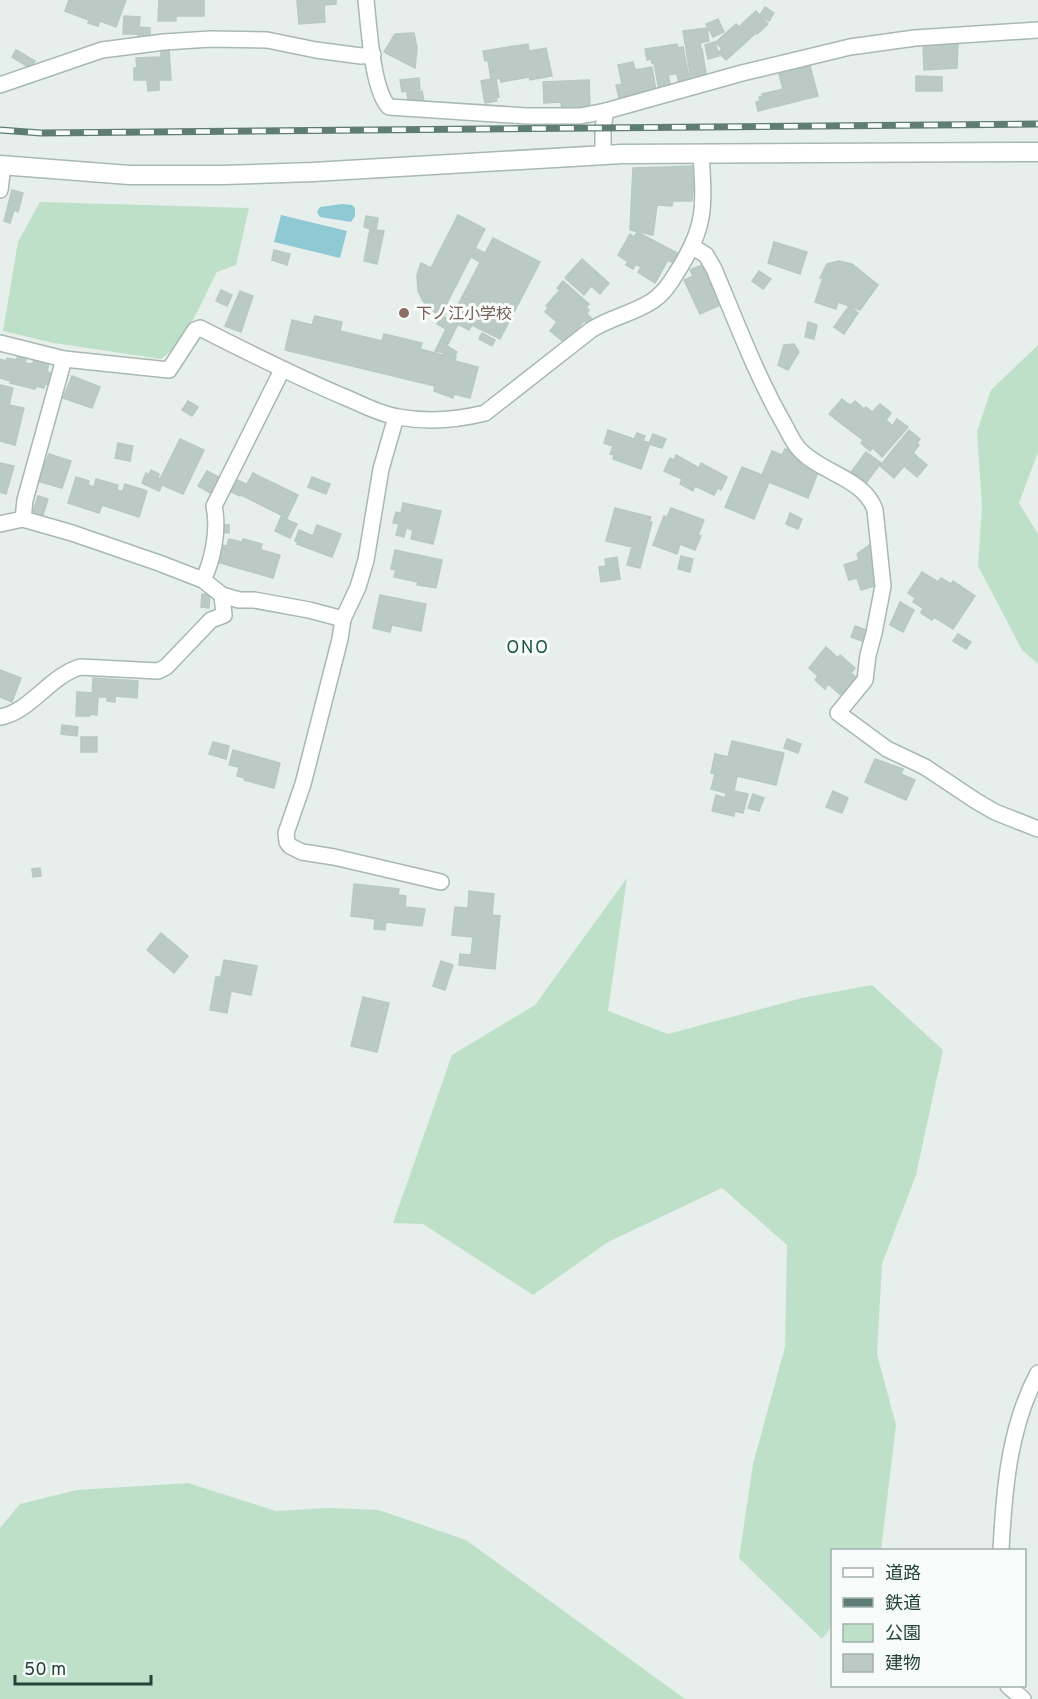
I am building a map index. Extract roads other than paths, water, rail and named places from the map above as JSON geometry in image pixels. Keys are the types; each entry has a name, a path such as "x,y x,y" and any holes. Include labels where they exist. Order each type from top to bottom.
{"street":[{"path":"366,0 373,66 382,99 389,108 560,117 606,111 742,73 850,47 915,38 1038,30"},
{"path":"0,85 102,51 164,42 211,39 267,40 316,50 361,56 373,55"},
{"path":"603,155 603,128 606,111"},
{"path":"0,190 2,165 129,175 234,175 603,155 1038,152"},
{"path":"0,343 64,359 169,370 195,330 200,328 282,370 396,417 429,420 465,418 485,413 599,325 656,299 693,247 702,218 701,153"},
{"path":"693,247 706,255 714,269 770,400 800,451 824,469 862,490 873,503 883,586 882,597 868,655 865,680 838,713 887,749 924,767 976,801 995,812 1038,829"},
{"path":"23,519 27,489 64,359"},
{"path":"202,580 210,566 217,517 214,506 282,370"},
{"path":"396,417 381,468 366,560 358,587 343,619 303,784 286,833 290,846 302,852 334,857 441,882"},
{"path":"0,524 23,519 83,536 159,563 202,580 222,595 239,600 254,600 309,610 343,619"},
{"path":"0,717 20,709 46,687 80,667 158,671 166,667 211,620 224,615 222,595"},
{"path":"1002,1549 1010,1448 1026,1398 1038,1373"},
{"path":"1009,1687 1023,1699"}],"water":[{"path":"352,205 355,208 355,216 351,222 320,217 317,212 320,207"},
{"path":"281,215 347,231 340,258 274,242"}],"railway":[{"path":"0,130 41,133 1038,124"}],"place":[{"name":"下ノ江小学校","path":"404,313"}],"district":[{"name":"ONO","path":"528,647"}]}
